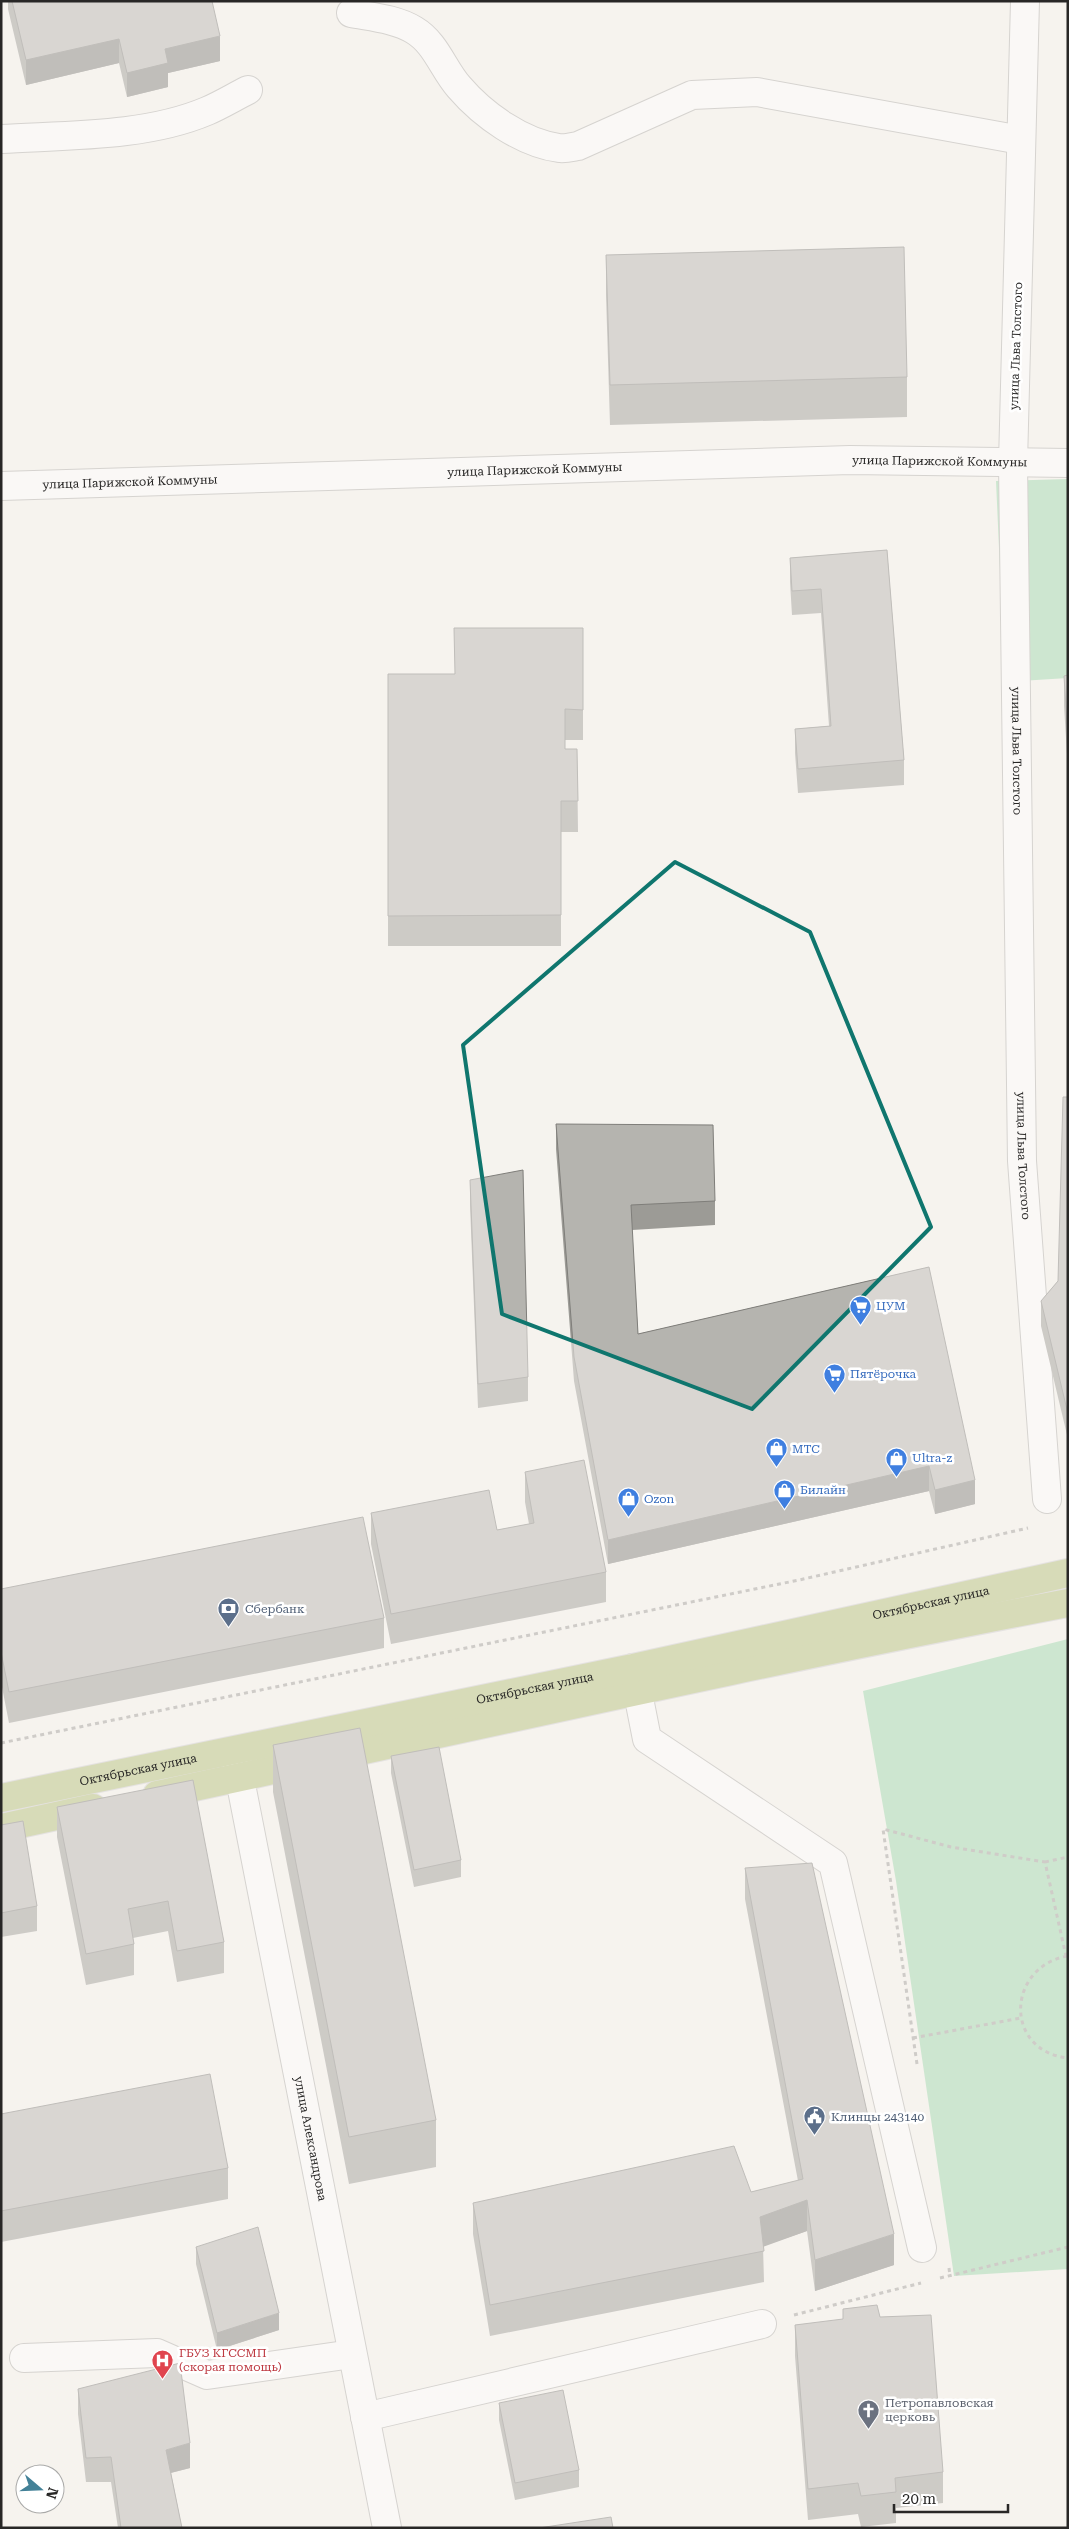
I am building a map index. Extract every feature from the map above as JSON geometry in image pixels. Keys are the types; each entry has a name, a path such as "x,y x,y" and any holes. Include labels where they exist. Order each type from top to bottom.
{"main road":[{"name":"Октябрьская улица","path":"1,1828 239,1777 1068,1573"},
{"name":"Октябрьская улица","path":"1,1798 234,1750 903,1634 1068,1603"}],"street":[{"name":"улица Льва Толстого","path":"1025,1 1013,463 1022,1161 1047,1499"},
{"path":"351,13 389,20 414,30 433,48 459,87 482,108 523,136 560,149 578,146 692,95 757,92 1021,140"},
{"path":"1,139 125,130 167,124 206,112 248,90"},
{"name":"улица Парижской Коммуны","path":"1,486 850,460 1068,463"},
{"path":"635,1679 647,1739 833,1863 922,2248"},
{"name":"улица Александрова","path":"234,1750 387,2528"},
{"path":"365,2417 762,2324"},
{"path":"24,2358 157,2353 207,2375 352,2354"}],"path":[{"path":"1,1742 800,1580 1029,1528"},
{"path":"917,2067 884,1829 950,1847 1045,1862 1068,1857"},
{"path":"1045,1862 1067,1956 1049,1961 1034,1971 1027,1981 1022,1995 1021,2018 1027,2035 1034,2043 1054,2056 1068,2058"},
{"path":"913,2038 1021,2018"},
{"path":"762,2324 1068,2247"},
{"path":"948,2266 950,2276"}],"highlighted area":[{"path":"675,862 810,932 931,1227 752,1409 502,1314 463,1045"}],"green space":[{"path":"1068,479 1068,678 1005,682 996,481"},
{"path":"1068,1639 1068,2269 954,2276 896,1881 863,1691"}],"building":[{"path":"12,1 212,1 220,36 165,49 168,63 127,73 119,39 26,60"},
{"path":"904,247 907,377 610,385 606,255"},
{"path":"887,550 904,760 798,769 795,729 831,726 821,589 792,591 790,558"},
{"path":"454,628 583,628 583,710 565,709 565,749 577,749 578,801 561,801 561,915 388,916 388,674 455,674"},
{"path":"1068,675 1068,740 1064,676"},
{"path":"1063,1097 1068,1097 1068,1414 1041,1301 1058,1281"},
{"name":"ЦУМ","path":"556,1124 713,1125 715,1201 631,1205 638,1334 929,1267 975,1480 935,1490 929,1466 608,1540 574,1357"},
{"path":"523,1170 528,1377 478,1384 470,1180"},
{"path":"584,1460 606,1572 391,1614 371,1513 489,1490 497,1530 534,1523 525,1472"},
{"path":"363,1517 384,1618 9,1692 1,1652 1,1589"},
{"path":"360,1728 436,2120 349,2137 273,1745"},
{"path":"439,1747 461,1860 414,1870 391,1756"},
{"path":"193,1780 224,1942 177,1951 168,1901 128,1909 134,1944 86,1954 57,1807"},
{"path":"23,1821 37,1906 1,1913 1,1825"},
{"path":"812,1863 894,2234 815,2260 807,2200 760,2217 764,2251 490,2305 473,2203 734,2146 751,2192 803,2179 745,1868"},
{"path":"210,2074 228,2168 1,2211 1,2114"},
{"path":"258,2227 279,2313 217,2333 196,2247"},
{"name":"Петропавловская церковь","path":"877,2305 880,2317 931,2315 943,2472 895,2478 896,2492 861,2496 858,2483 808,2489 795,2325 843,2319 843,2309"},
{"path":"180,2363 190,2443 166,2450 182,2528 121,2528 111,2457 86,2458 78,2389"},
{"path":"563,2390 579,2470 515,2483 499,2403"},
{"path":"611,2517 613,2528 539,2528"}],"place":[{"name":"ЦУМ","path":"860,1325"},
{"name":"Пятёрочка","path":"834,1393"},
{"name":"МТС","path":"776,1468"},
{"name":"Ultra-z","path":"896,1477"},
{"name":"Билайн","path":"784,1509"},
{"name":"Ozon","path":"628,1518"},
{"name":"Сбербанк","path":"229,1628"},
{"name":"Клинцы 243140","path":"815,2136"},
{"name":"ГБУЗ КГССМП (скорая помощь)","path":"163,2379"},
{"name":"Петропавловская церковь","path":"869,2429"}]}
